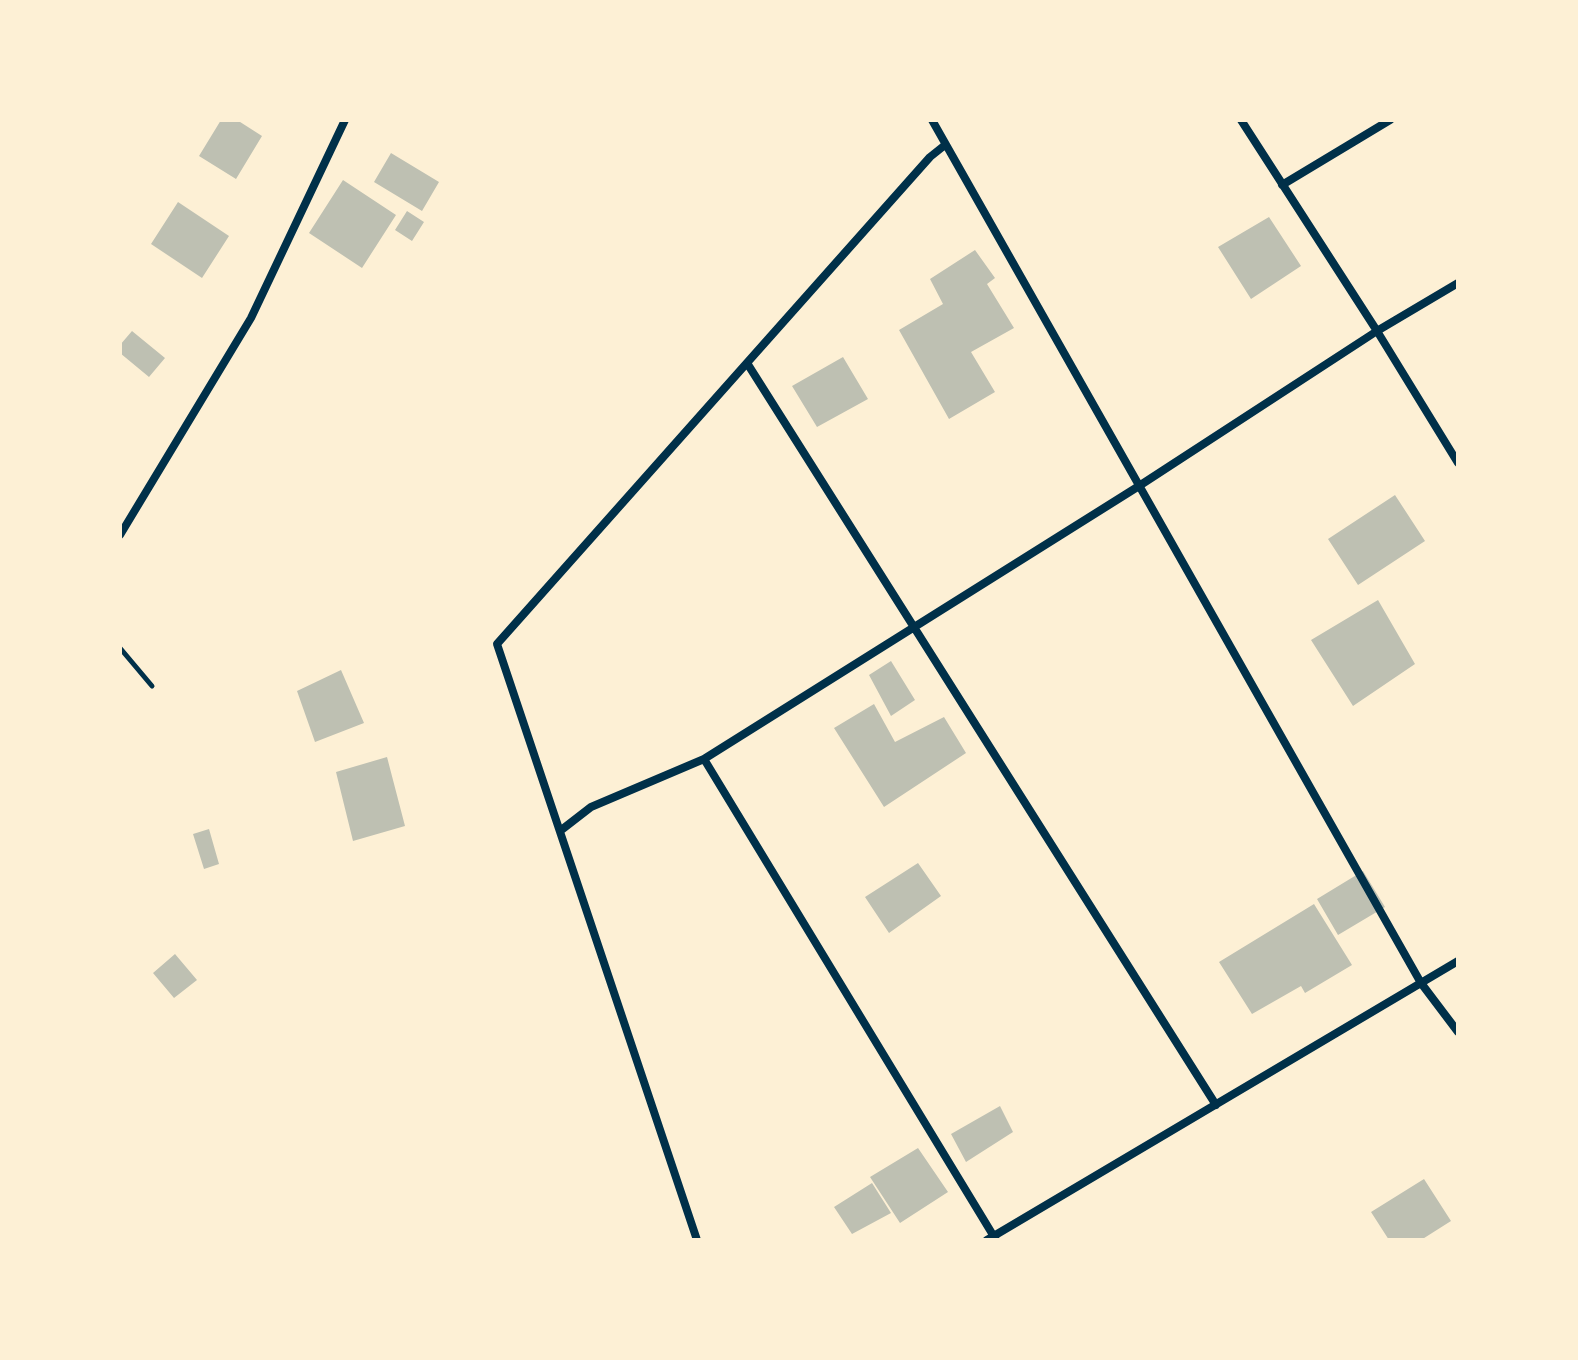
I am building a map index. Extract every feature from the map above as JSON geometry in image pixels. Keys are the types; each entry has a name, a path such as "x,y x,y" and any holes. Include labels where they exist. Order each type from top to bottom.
{"street":[{"path":"120,535 251,318 345,120"},
{"path":"932,120 1421,983 1458,1032"},
{"path":"1241,120 1458,463"},
{"path":"1282,185 1390,120"},
{"path":"697,1240 497,644 930,157 945,145"},
{"path":"560,831 591,807 704,759 1139,486 1377,331 1458,283"},
{"path":"747,363 1216,1105"},
{"path":"704,759 992,1239 1458,961"}],"path":[{"path":"120,648 152,686"}],"building":[{"path":"221,120 237,120 262,136 236,179 199,156"},
{"path":"391,153 439,182 422,211 374,182"},
{"path":"343,180 396,215 362,268 309,233"},
{"path":"178,202 229,236 202,278 151,244"},
{"path":"407,211 424,222 412,241 395,230"},
{"path":"1269,217 1301,266 1251,299 1218,247"},
{"path":"975,250 995,278 987,284 1014,328 971,352 995,392 949,419 899,330 943,304 930,279"},
{"path":"132,331 165,358 149,377 120,353 120,345"},
{"path":"843,357 868,399 817,427 792,386"},
{"path":"1395,495 1425,541 1358,585 1328,539"},
{"path":"1378,600 1415,664 1353,706 1311,640"},
{"path":"891,661 915,700 891,716 869,675"},
{"path":"341,670 364,723 315,742 297,691"},
{"path":"874,704 895,742 944,717 966,753 884,807 834,728"},
{"path":"387,757 405,826 353,841 336,772"},
{"path":"209,829 219,864 204,869 193,834"},
{"path":"918,863 941,896 889,933 865,897"},
{"path":"1363,871 1385,907 1338,935 1317,899"},
{"path":"1314,904 1352,965 1305,993 1301,986 1252,1014 1219,962"},
{"path":"175,954 197,980 174,998 153,973"},
{"path":"1000,1106 1013,1132 966,1162 951,1134"},
{"path":"918,1148 948,1192 900,1223 870,1177"},
{"path":"1424,1179 1451,1221 1421,1240 1389,1240 1371,1212"},
{"path":"872,1183 891,1213 852,1234 834,1207"}]}
